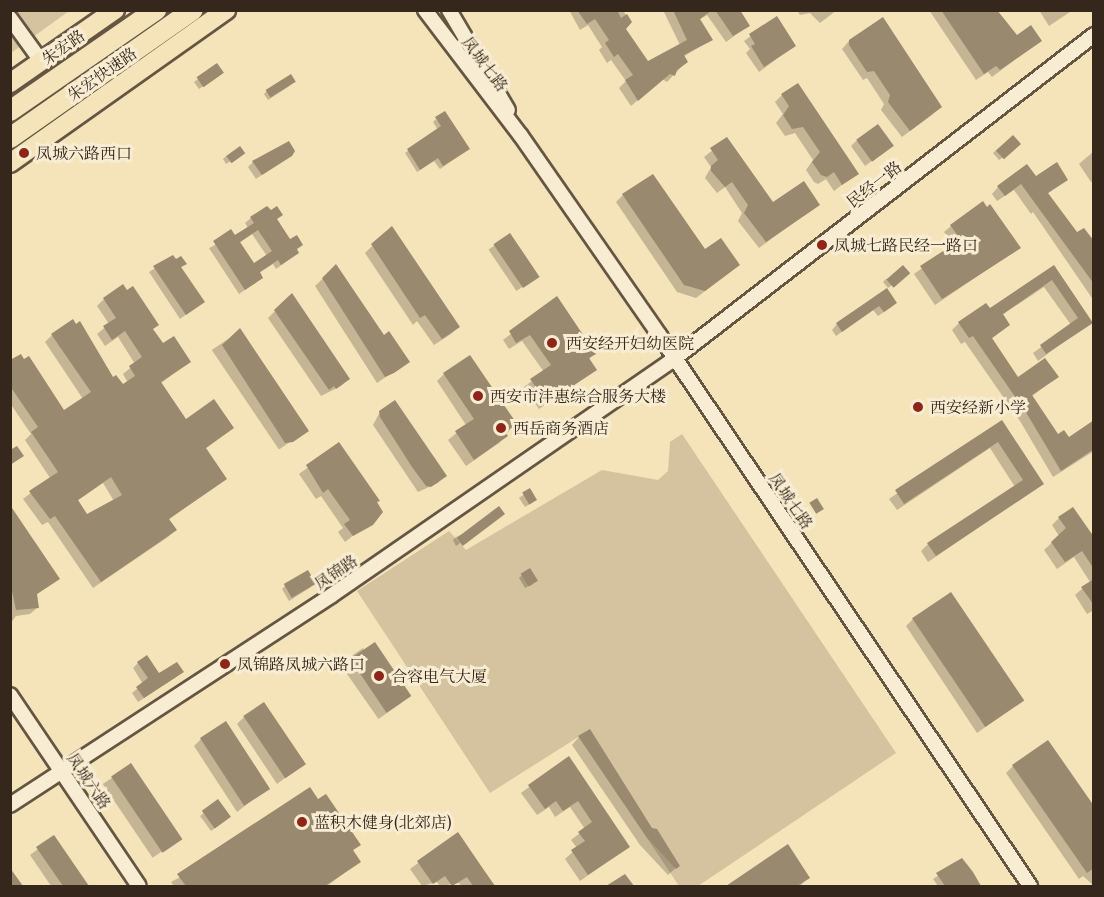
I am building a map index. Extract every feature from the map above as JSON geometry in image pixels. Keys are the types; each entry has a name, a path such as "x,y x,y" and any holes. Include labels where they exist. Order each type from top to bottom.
{"highway":[{"name":"朱宏快速路","path":"10,111 156,10"},
{"name":"朱宏快速路","path":"10,138 193,10"}],"main road":[{"name":"朱宏路","path":"10,83 115,10"},
{"path":"10,163 226,10"}],"street":[{"name":"凤城七路","path":"425,10 521,136 675,358 1030,886"},
{"name":"凤城七路","path":"449,10 521,136"},
{"path":"10,18 41,62"},
{"name":"民经一路","path":"675,358 1094,35"},
{"name":"凤锦路","path":"10,805 332,595 675,358"},
{"name":"凤城六路","path":"10,695 139,886"}],"shaded area":[{"path":"11,11 69,11 11,53"},
{"path":"682,434 896,753 698,886 679,886 647,838 666,858 583,734 490,793 357,591 449,531 466,550 602,470 658,480 668,471 670,442"}],"building":[{"path":"577,10 617,10 621,18 627,14 632,22 626,29 648,61 687,40 673,10 712,10 700,19 713,40 684,55 688,62 677,70 675,76 670,74 638,101 625,80 633,75 618,54 614,57 605,43 609,40 595,19 587,24"},
{"path":"715,10 740,10 750,26 733,36"},
{"path":"941,10 997,10 1017,35 1031,25 1042,41 1000,70 996,66 984,74"},
{"path":"777,16 796,46 764,67 751,46 755,44 749,34"},
{"path":"883,17 942,107 910,131 888,102 890,95 874,71 867,72 849,45 849,40"},
{"path":"217,63 224,73 203,87 197,77"},
{"path":"291,74 296,82 270,98 266,90"},
{"path":"798,83 859,174 842,185 834,172 827,177 821,175 812,162 820,152 803,127 792,129 783,115 789,106 781,94"},
{"path":"445,111 470,149 443,166 438,158 420,170 407,149 441,126 435,117"},
{"path":"878,124 894,146 872,162 856,140"},
{"path":"1013,135 1021,144 1004,159 996,150"},
{"path":"727,137 773,202 804,181 820,205 766,242 744,213 748,205 732,182 725,187 711,171 711,166 718,160 710,148"},
{"path":"289,141 295,151 292,156 262,175 252,161"},
{"path":"240,146 245,153 232,163 226,156"},
{"path":"1057,162 1068,180 1048,193 1077,232 1084,228 1094,241 1094,284 1021,184 1005,196 997,186 1027,164 1036,176"},
{"path":"653,174 705,249 721,238 740,265 705,291 684,285 622,194"},
{"path":"983,201 987,207 990,204 1021,248 942,299 920,266 957,242 954,238 958,236 950,225"},
{"path":"267,206 271,210 277,206 283,215 277,219 290,239 297,235 303,245 297,249 299,253 281,265 278,260 260,272 263,278 245,290 213,241 231,229 235,235 254,223 250,217","holes":["258,230 272,251 254,263 240,242"]},
{"path":"392,226 460,327 442,339 425,315 420,318 371,244"},
{"path":"510,233 540,277 523,288 493,244"},
{"path":"173,255 176,259 181,256 187,264 181,267 205,302 186,315 153,266"},
{"path":"336,264 384,335 389,331 410,362 394,373 385,377 322,278"},
{"path":"903,265 910,273 894,288 886,279"},
{"path":"1054,265 1093,323 1046,354 1040,345 1078,318 1052,280 1003,314 1010,325 992,338 1018,377 1045,358 1059,377 1032,395 1058,434 1064,430 1069,437 1094,420 1094,449 1061,471 1027,414 973,336 969,338 958,322 986,303 990,308"},
{"path":"123,284 127,290 133,286 159,325 153,329 163,343 174,336 191,362 161,382 186,419 214,399 234,428 206,448 227,479 169,519 177,530 101,582 55,516 50,519 29,491 58,472 31,432 38,427 10,386 10,360 21,354 24,359 29,356 64,410 91,392 51,334 73,319 76,324 80,321 113,377 116,375 123,384 135,376 129,366 142,357 125,331 112,340 103,326 116,318 103,298","holes":["111,477 122,495 87,514 78,500"]},
{"path":"887,288 897,303 884,312 879,306 842,332 836,323"},
{"path":"292,293 350,379 336,389 334,386 329,390 274,310"},
{"path":"557,296 596,354 589,358 597,370 547,403 530,379 551,365 530,335 516,343 509,331"},
{"path":"240,328 309,431 293,442 285,443 222,345"},
{"name":"西安市沣惠综合服务大楼","path":"470,355 517,424 505,432 508,436 474,460 455,431 474,419 443,373"},
{"path":"395,400 447,476 431,487 426,486 412,467 380,417 379,411"},
{"path":"1002,420 1044,484 936,556 927,543 1023,480 998,442 904,504 895,490"},
{"path":"339,442 380,501 377,502 383,512 373,525 353,536 344,524 350,520 328,489 323,493 306,465"},
{"path":"17,446 24,456 10,465 10,450"},
{"path":"530,488 537,500 529,505 522,492"},
{"path":"817,498 824,509 816,514 809,503"},
{"path":"10,505 60,579 37,594 39,608 16,610 10,581"},
{"path":"499,506 505,514 463,546 457,538"},
{"path":"1073,507 1094,537 1094,569 1082,551 1065,562 1051,542 1066,528 1058,517"},
{"path":"530,568 538,581 529,587 521,574"},
{"path":"308,570 316,584 292,598 284,584"},
{"path":"1094,579 1094,605 1081,587"},
{"path":"951,592 1024,701 985,727 912,618"},
{"name":"合容电气大厦","path":"375,642 411,696 386,713 350,659"},
{"path":"147,655 159,673 177,662 184,672 144,698 136,687 148,678 137,662"},
{"path":"264,702 306,764 285,778 243,716"},
{"path":"226,721 270,789 244,806 200,738"},
{"path":"590,729 652,828 657,829 680,866 676,869 647,838 578,736"},
{"path":"1048,740 1094,806 1094,868 1087,873 1012,765"},
{"path":"569,756 630,847 588,875 571,850 585,841 578,832 592,822 578,801 563,811 556,801 545,809 528,785"},
{"path":"131,763 182,839 163,853 111,776"},
{"name":"蓝积木健身(北郊店)","path":"310,787 318,799 326,794 361,845 353,850 361,862 325,886 186,886 177,874"},
{"path":"218,799 231,817 215,829 202,811"},
{"path":"458,832 495,886 473,886 467,877 452,886 445,876 433,884 417,861"},
{"path":"54,835 89,886 63,886 36,847"},
{"path":"788,844 810,878 797,886 726,886"},
{"path":"962,858 981,886 945,886 936,873"},
{"path":"10,868 23,886 10,886"},
{"path":"625,874 634,886 606,886"}],"place":[{"name":"凤城六路西口","path":"24,153"},
{"name":"凤城七路民经一路口","path":"822,245"},
{"name":"西安经开妇幼医院","path":"552,343"},
{"name":"西安市沣惠综合服务大楼","path":"478,396"},
{"name":"西安经新小学","path":"918,407"},
{"name":"西岳商务酒店","path":"501,428"},
{"name":"凤锦路凤城六路口","path":"225,664"},
{"name":"合容电气大厦","path":"379,676"},
{"name":"蓝积木健身(北郊店)","path":"302,822"}]}
